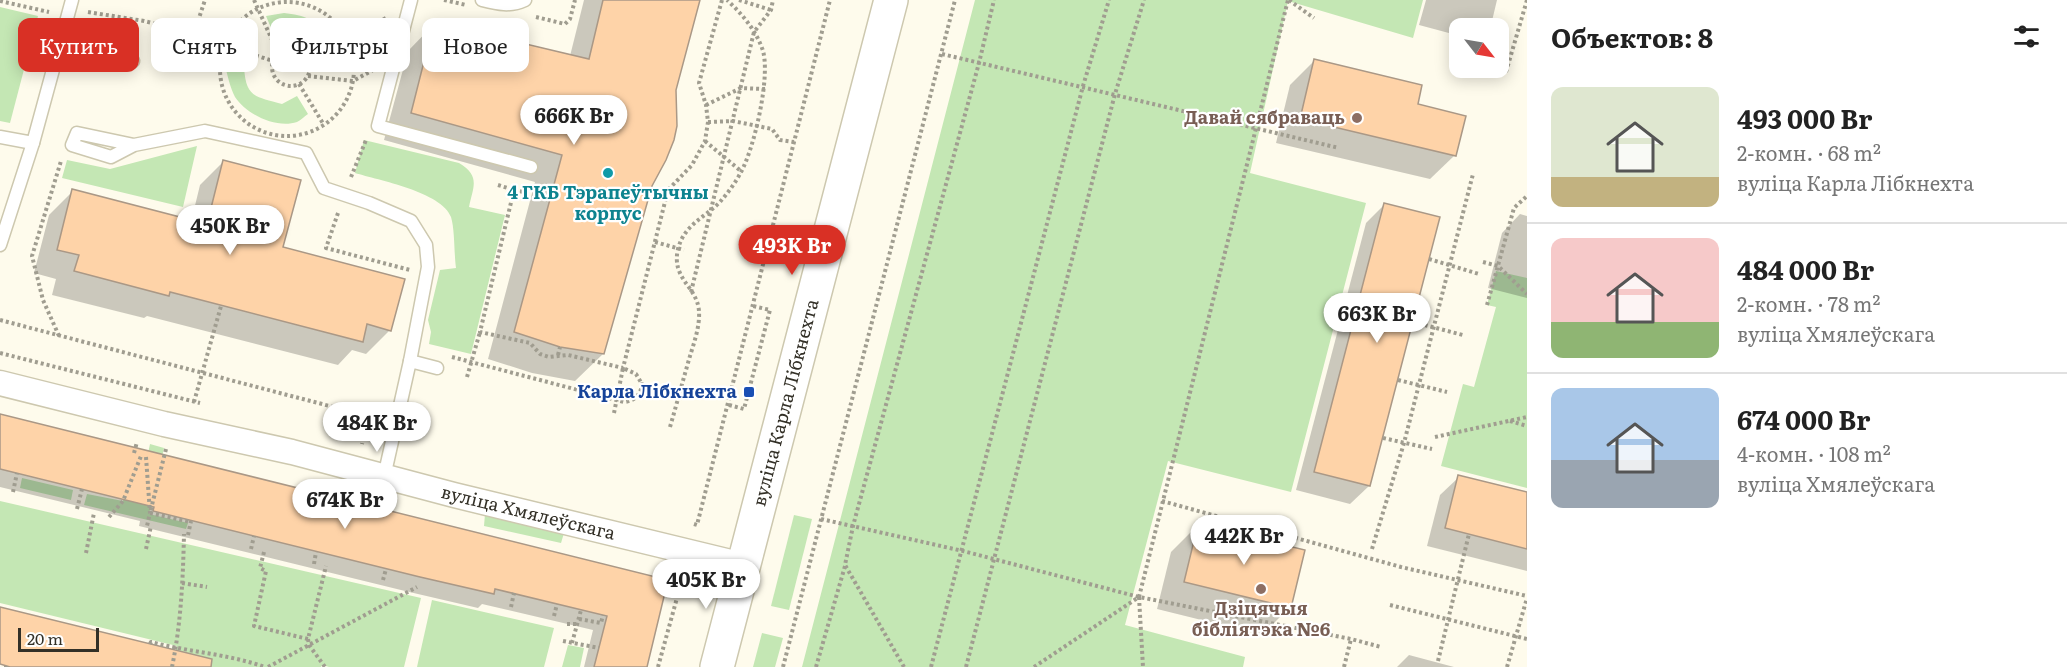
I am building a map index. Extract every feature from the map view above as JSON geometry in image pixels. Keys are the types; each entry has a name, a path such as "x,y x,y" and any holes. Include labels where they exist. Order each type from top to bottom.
{"main road":[{"name":"вуліца Карла Лібкнехта","path":"717,667 891,0"}],"street":[{"name":"вуліца Хмялеўскага","path":"0,383 291,452 743,565"}],"lane":[{"path":"411,0 378,126 531,167"},
{"path":"482,0 515,5 525,0"},
{"path":"0,245 53,72"},
{"path":"134,145 205,131 306,153 324,188 369,203 411,221 426,245 428,267 414,345 384,477"},
{"path":"0,137 33,143"},
{"path":"410,361 437,368"}],"path":[{"path":"199,18 205,0"},
{"path":"254,0 270,36"},
{"path":"570,19 575,0"},
{"path":"614,413 615,400 668,190 692,165 705,141 708,122 706,105 699,83 722,0"},
{"path":"670,427 696,335 699,312 696,300 682,280 676,265 683,236 696,220 719,202 742,172 757,126 765,88 763,50 748,21 728,0"},
{"path":"739,0 771,10"},
{"path":"691,292 754,32 771,10 773,0"},
{"path":"697,525 830,0"},
{"path":"783,667 956,0"},
{"path":"816,667 994,0"},
{"path":"931,667 1083,86 1109,0"},
{"path":"966,667 1115,94 1144,0"},
{"path":"1143,667 1139,597 1288,0 1314,18"},
{"path":"1509,62 1527,0"},
{"path":"0,1 48,12 71,4 151,23"},
{"path":"243,18 257,8 277,2 298,3 318,9 330,18"},
{"path":"385,18 398,11"},
{"path":"942,54 1339,148"},
{"path":"219,72 223,93 234,112 251,126 271,135 293,136 314,131 332,119 346,102 353,81 353,72"},
{"path":"273,72 277,79 287,86 299,84 308,76 309,72"},
{"path":"308,76 353,81 369,72"},
{"path":"299,84 324,125"},
{"path":"706,105 741,88 765,88"},
{"path":"708,122 733,121 772,129 780,140 794,142"},
{"path":"705,141 742,172"},
{"path":"59,336 43,300 32,256 63,154"},
{"path":"498,185 524,192 531,167"},
{"path":"1372,549 1404,443 1473,174"},
{"path":"467,377 514,189"},
{"path":"1487,305 1514,208 1527,196"},
{"path":"655,242 681,250"},
{"path":"1429,259 1479,274"},
{"path":"1483,262 1498,266 1527,294"},
{"path":"194,402 221,306"},
{"path":"729,405 744,409 770,310 753,306"},
{"path":"0,320 204,371 368,416 362,446"},
{"path":"1413,322 1463,335"},
{"path":"414,345 436,349 435,352 615,400 631,401 641,390 642,384 636,374 623,368 568,355 549,357 540,354 530,343 480,332"},
{"path":"558,355 560,347"},
{"path":"1398,380 1447,393"},
{"path":"642,384 680,393"},
{"path":"1435,437 1527,417"},
{"path":"1509,421 1527,426"},
{"path":"1383,438 1432,449"},
{"path":"136,445 150,513"},
{"path":"146,549 150,513 166,447"},
{"path":"109,517 123,501 138,455"},
{"path":"12,492 17,473"},
{"path":"77,508 82,489"},
{"path":"1162,501 1401,567 1527,597 1507,667"},
{"path":"86,553 94,513"},
{"path":"150,513 191,521 186,535 176,648 172,667"},
{"path":"821,519 963,551 1139,597 1381,647"},
{"path":"1438,661 1469,534"},
{"path":"251,549 254,536"},
{"path":"264,552 260,568 266,571 254,626 308,639"},
{"path":"314,564 316,552"},
{"path":"845,565 904,667"},
{"path":"325,667 309,645 308,639 326,566"},
{"path":"383,580 386,569"},
{"path":"658,667 683,576 672,574"},
{"path":"182,583 207,587"},
{"path":"150,644 151,642 225,655 267,667 417,587"},
{"path":"511,607 514,593"},
{"path":"1034,667 1139,597"},
{"path":"554,616 557,604"},
{"path":"1390,605 1527,639"},
{"path":"572,642 581,610"},
{"path":"567,624 578,621 601,623 603,615"},
{"path":"1344,667 1351,639"},
{"path":"563,641 599,648"}],"green space":[{"path":"975,0 1423,0 1413,38 1288,1 1250,173 1366,203 1291,492 1168,461 1125,625 1245,657 1243,667 802,667"},
{"path":"0,7 38,16 37,18 18,18 18,72 23,72 10,123 0,121"},
{"path":"284,13 307,18 270,18 270,26 266,16"},
{"path":"226,72 244,72 247,85 254,94 282,104 297,96 308,114 297,122 289,124 271,122 246,109 235,97"},
{"path":"364,140 459,163 473,177 469,207 505,215 471,354 429,344 431,332 428,320 440,270 456,268 451,217 445,208 423,194 355,173"},
{"path":"197,146 183,207 62,178 67,160 110,169"},
{"path":"1496,271 1527,278 1527,488 1441,466 1463,384 1474,387 1496,307 1487,305"},
{"path":"150,444 164,448 149,514 188,523 186,529 84,505 87,494 123,501 135,455 147,458"},
{"path":"22,478 73,490 71,500 20,488"},
{"path":"0,501 421,598 404,667 329,667 322,665 321,667 173,667 177,646 0,603"},
{"path":"485,514 564,533 561,543 484,526"},
{"path":"794,515 812,519 789,610 771,606"},
{"path":"432,600 554,628 544,667 417,667"},
{"path":"762,633 783,638 775,667 753,667"},
{"path":"568,645 584,648 580,667 562,667"}],"building":[{"name":"4 ГКБ Тэрапеўтычны корпус","path":"603,0 700,0 676,90 677,126 674,140 652,186 604,354 560,347 514,332 562,155 411,113 422,69 422,72 529,72 529,45 589,59"},
{"path":"1314,59 1422,85 1418,104 1466,116 1456,156 1300,119"},
{"path":"223,160 301,180 283,247 405,279 391,331 367,324 363,342 170,292 169,296 74,271 79,255 57,250 72,189 207,224"},
{"path":"1384,203 1440,217 1370,486 1314,472"},
{"path":"0,414 668,580 647,667 594,667 607,616 495,589 494,594 420,577 153,511 154,507 0,469"},
{"path":"1458,475 1527,492 1527,549 1445,528"},
{"path":"1198,524 1305,550 1291,608 1184,582"},
{"path":"0,607 212,659 211,667 10,667 0,664"}],"place":[{"name":"Давай сябраваць","path":"1357,118"},
{"name":"4 ГКБ Тэрапеўтычны корпус","path":"608,173"},
{"name":"Карла Лібкнехта","path":"749,392"},
{"name":"Дзіцячыя бібліятэка №6","path":"1261,589"}]}
